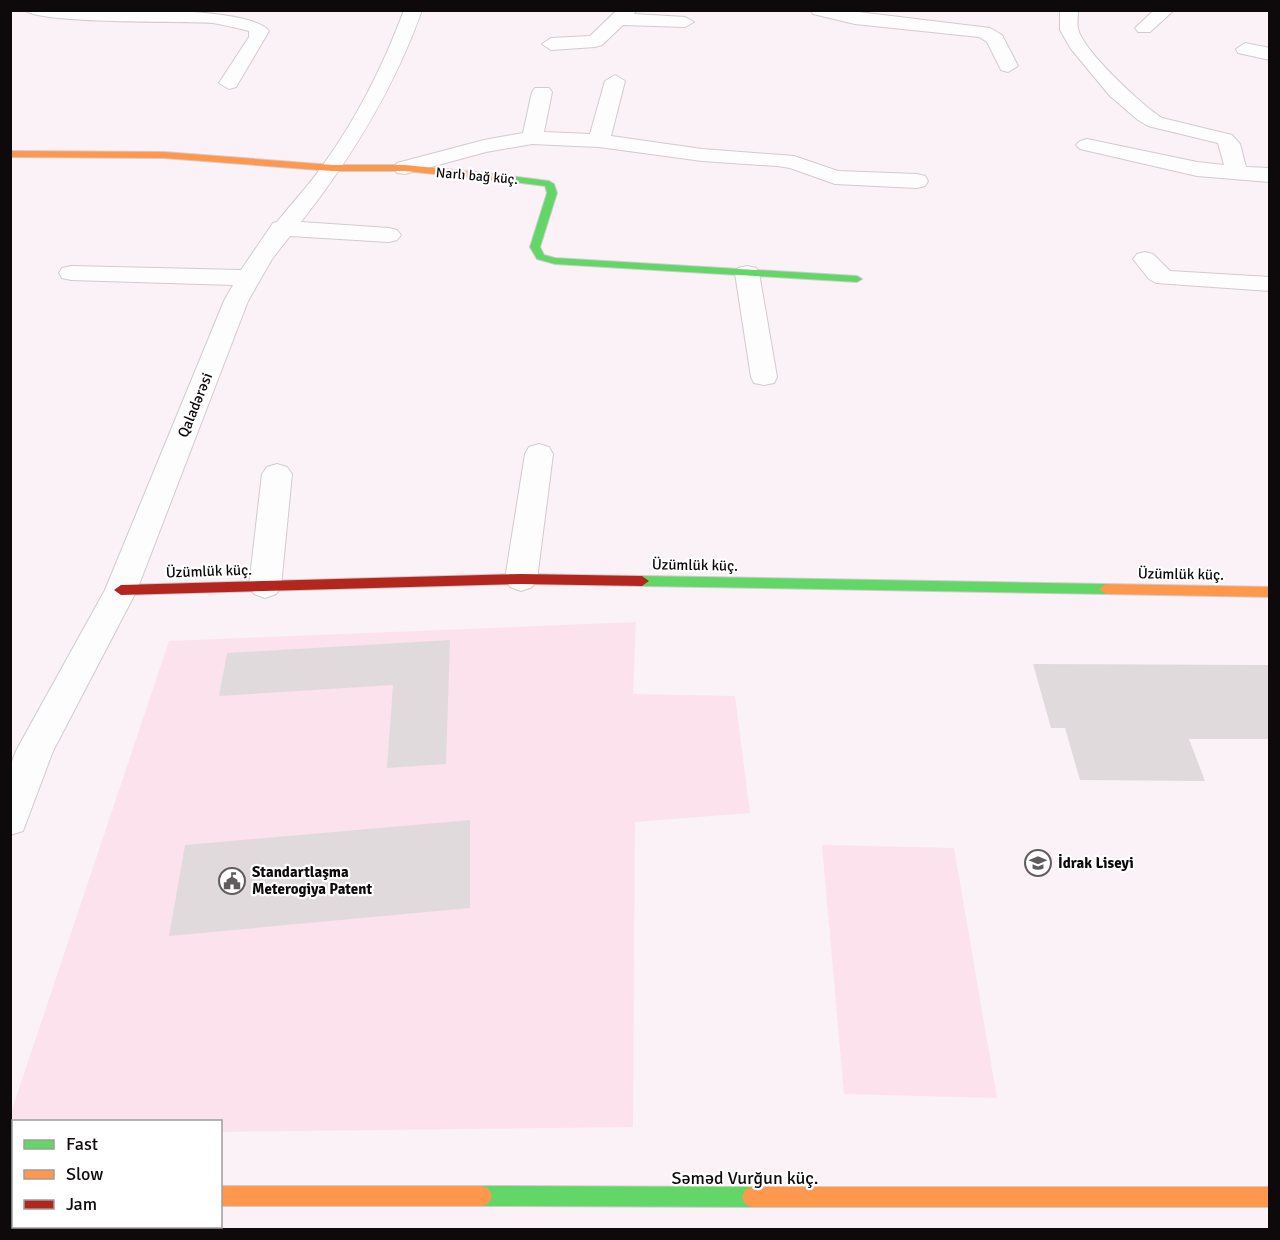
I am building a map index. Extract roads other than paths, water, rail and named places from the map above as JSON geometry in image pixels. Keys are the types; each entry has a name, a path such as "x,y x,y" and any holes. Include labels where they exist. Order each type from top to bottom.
{"street":[{"path":"34,10 230,20 255,16 261,10"},
{"name":"Qaladərəsi","path":"10,819 35,749 121,590 236,301 248,278 281,228 332,168 398,51 413,10"},
{"path":"819,10 855,19 967,30 992,35 1008,66"},
{"path":"967,30 968,10"},
{"path":"1069,10 1069,30 1078,45 1117,92 1155,122 1225,139 1229,144 1237,171"},
{"path":"1144,28 1165,10"},
{"path":"551,44 595,41 624,15 685,22"},
{"path":"229,83 260,31 255,27 230,20"},
{"path":"1245,49 1269,54"},
{"path":"599,141 615,81"},
{"path":"532,138 542,92"},
{"path":"405,168 492,144 532,138 599,141 702,155 781,151 794,162 835,177 917,181"},
{"path":"1087,145 1180,166 1269,175"},
{"name":"Narlı bağ küç.","path":"10,154 164,155 332,168 405,168 549,184 552,193 535,247 540,257 555,261 857,279"},
{"path":"281,228 389,235"},
{"path":"1145,259 1158,274 1165,278 1269,284"},
{"path":"71,273 248,278"},
{"path":"747,273 764,377"},
{"path":"521,579 539,454"},
{"path":"265,586 277,474"},
{"name":"Üzümlük küç.","path":"121,590 521,579 1269,592"},
{"name":"Səməd Vurğun küç.","path":"222,1196 1269,1197"}],"place":[{"name":"İdrak Liseyi","path":"1038,863"},
{"name":"Standartlaşma Meterogiya Patent","path":"232,881"}]}
